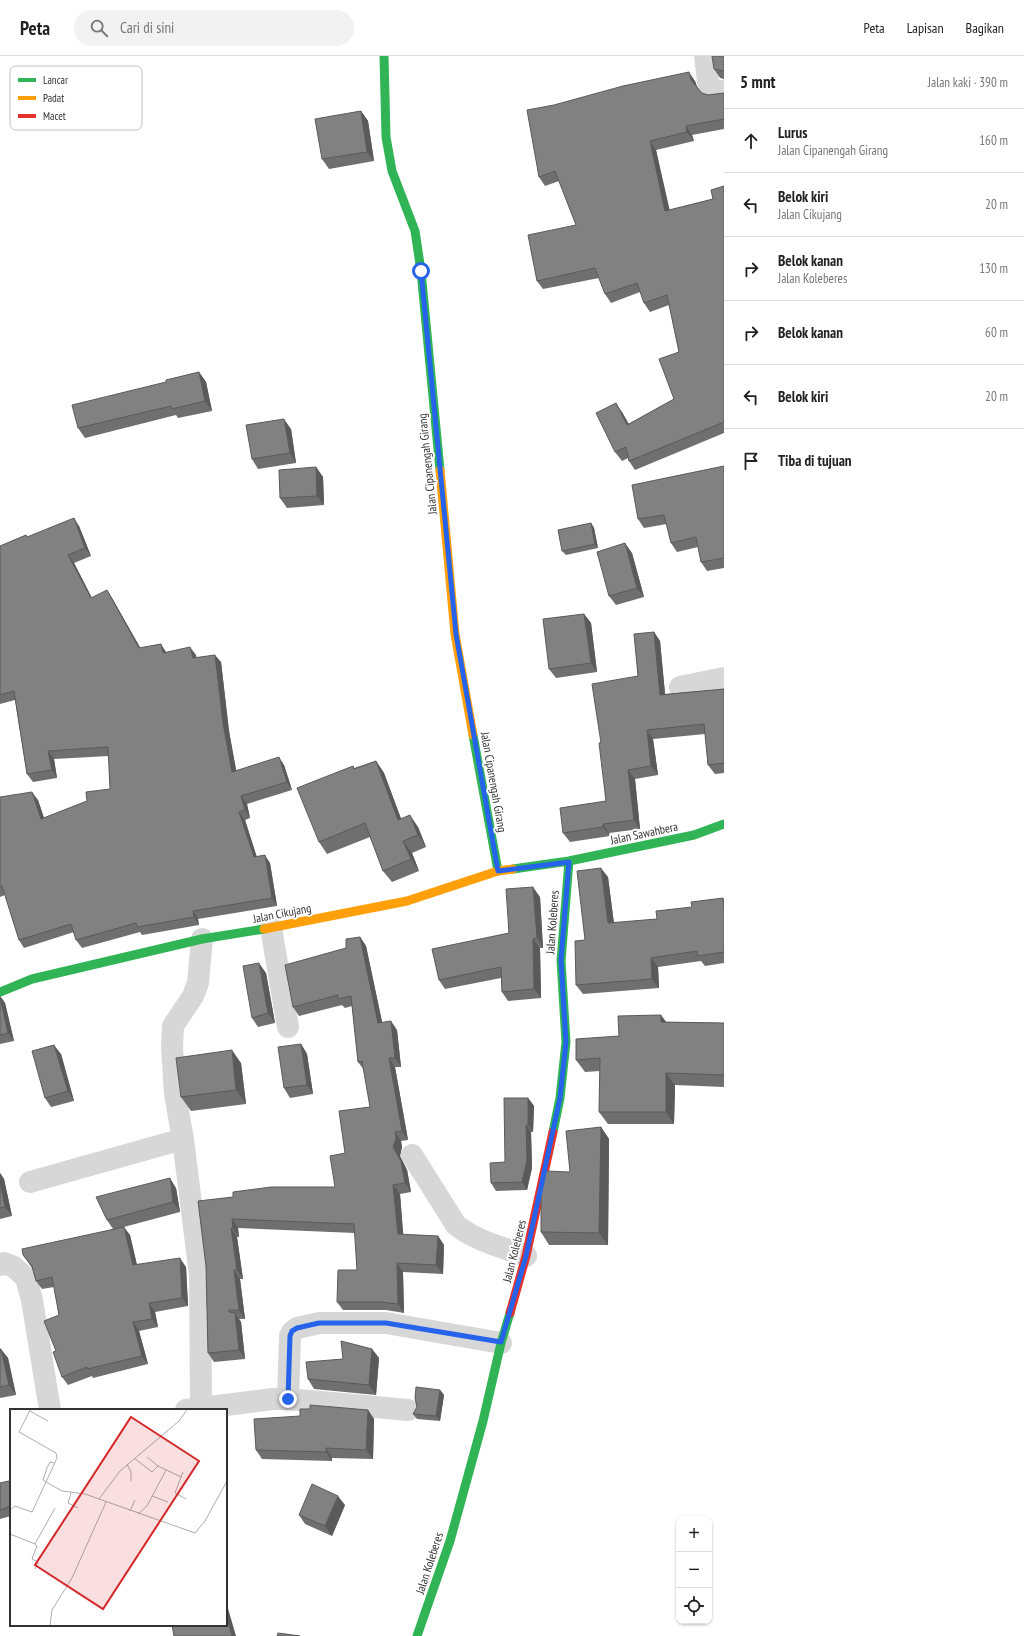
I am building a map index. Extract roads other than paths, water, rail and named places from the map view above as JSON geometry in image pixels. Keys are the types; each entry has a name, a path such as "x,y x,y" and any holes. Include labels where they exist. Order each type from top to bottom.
{"street":[{"name":"Jalan Cipanengah Girang","path":"384,56 386,137 392,171 415,231 421,271 456,634 498,871"},
{"path":"705,56 708,82 714,91 724,90"},
{"path":"680,687 724,678"},
{"name":"Jalan Sawahbera","path":"569,862 694,835 724,824"},
{"name":"Jalan Cikujang","path":"0,992 32,978 202,939 271,928 407,901 498,871 569,862"},
{"name":"Jalan Koleberes","path":"417,1636 450,1541 483,1421 501,1342 526,1256 560,1098 566,1042 561,960 569,862"},
{"path":"271,928 288,1026"},
{"path":"202,939 198,983 193,996 173,1026 172,1047 175,1094 183,1139 200,1275 193,1409 272,1399 288,1399 408,1410"},
{"path":"30,1182 183,1139"},
{"path":"412,1154 456,1225 465,1232 485,1242 526,1256"},
{"path":"0,1265 4,1263 14,1267 26,1278 32,1300 50,1409"},
{"path":"288,1399 290,1336 292,1331 297,1328 319,1323 386,1323 501,1342"}]}
